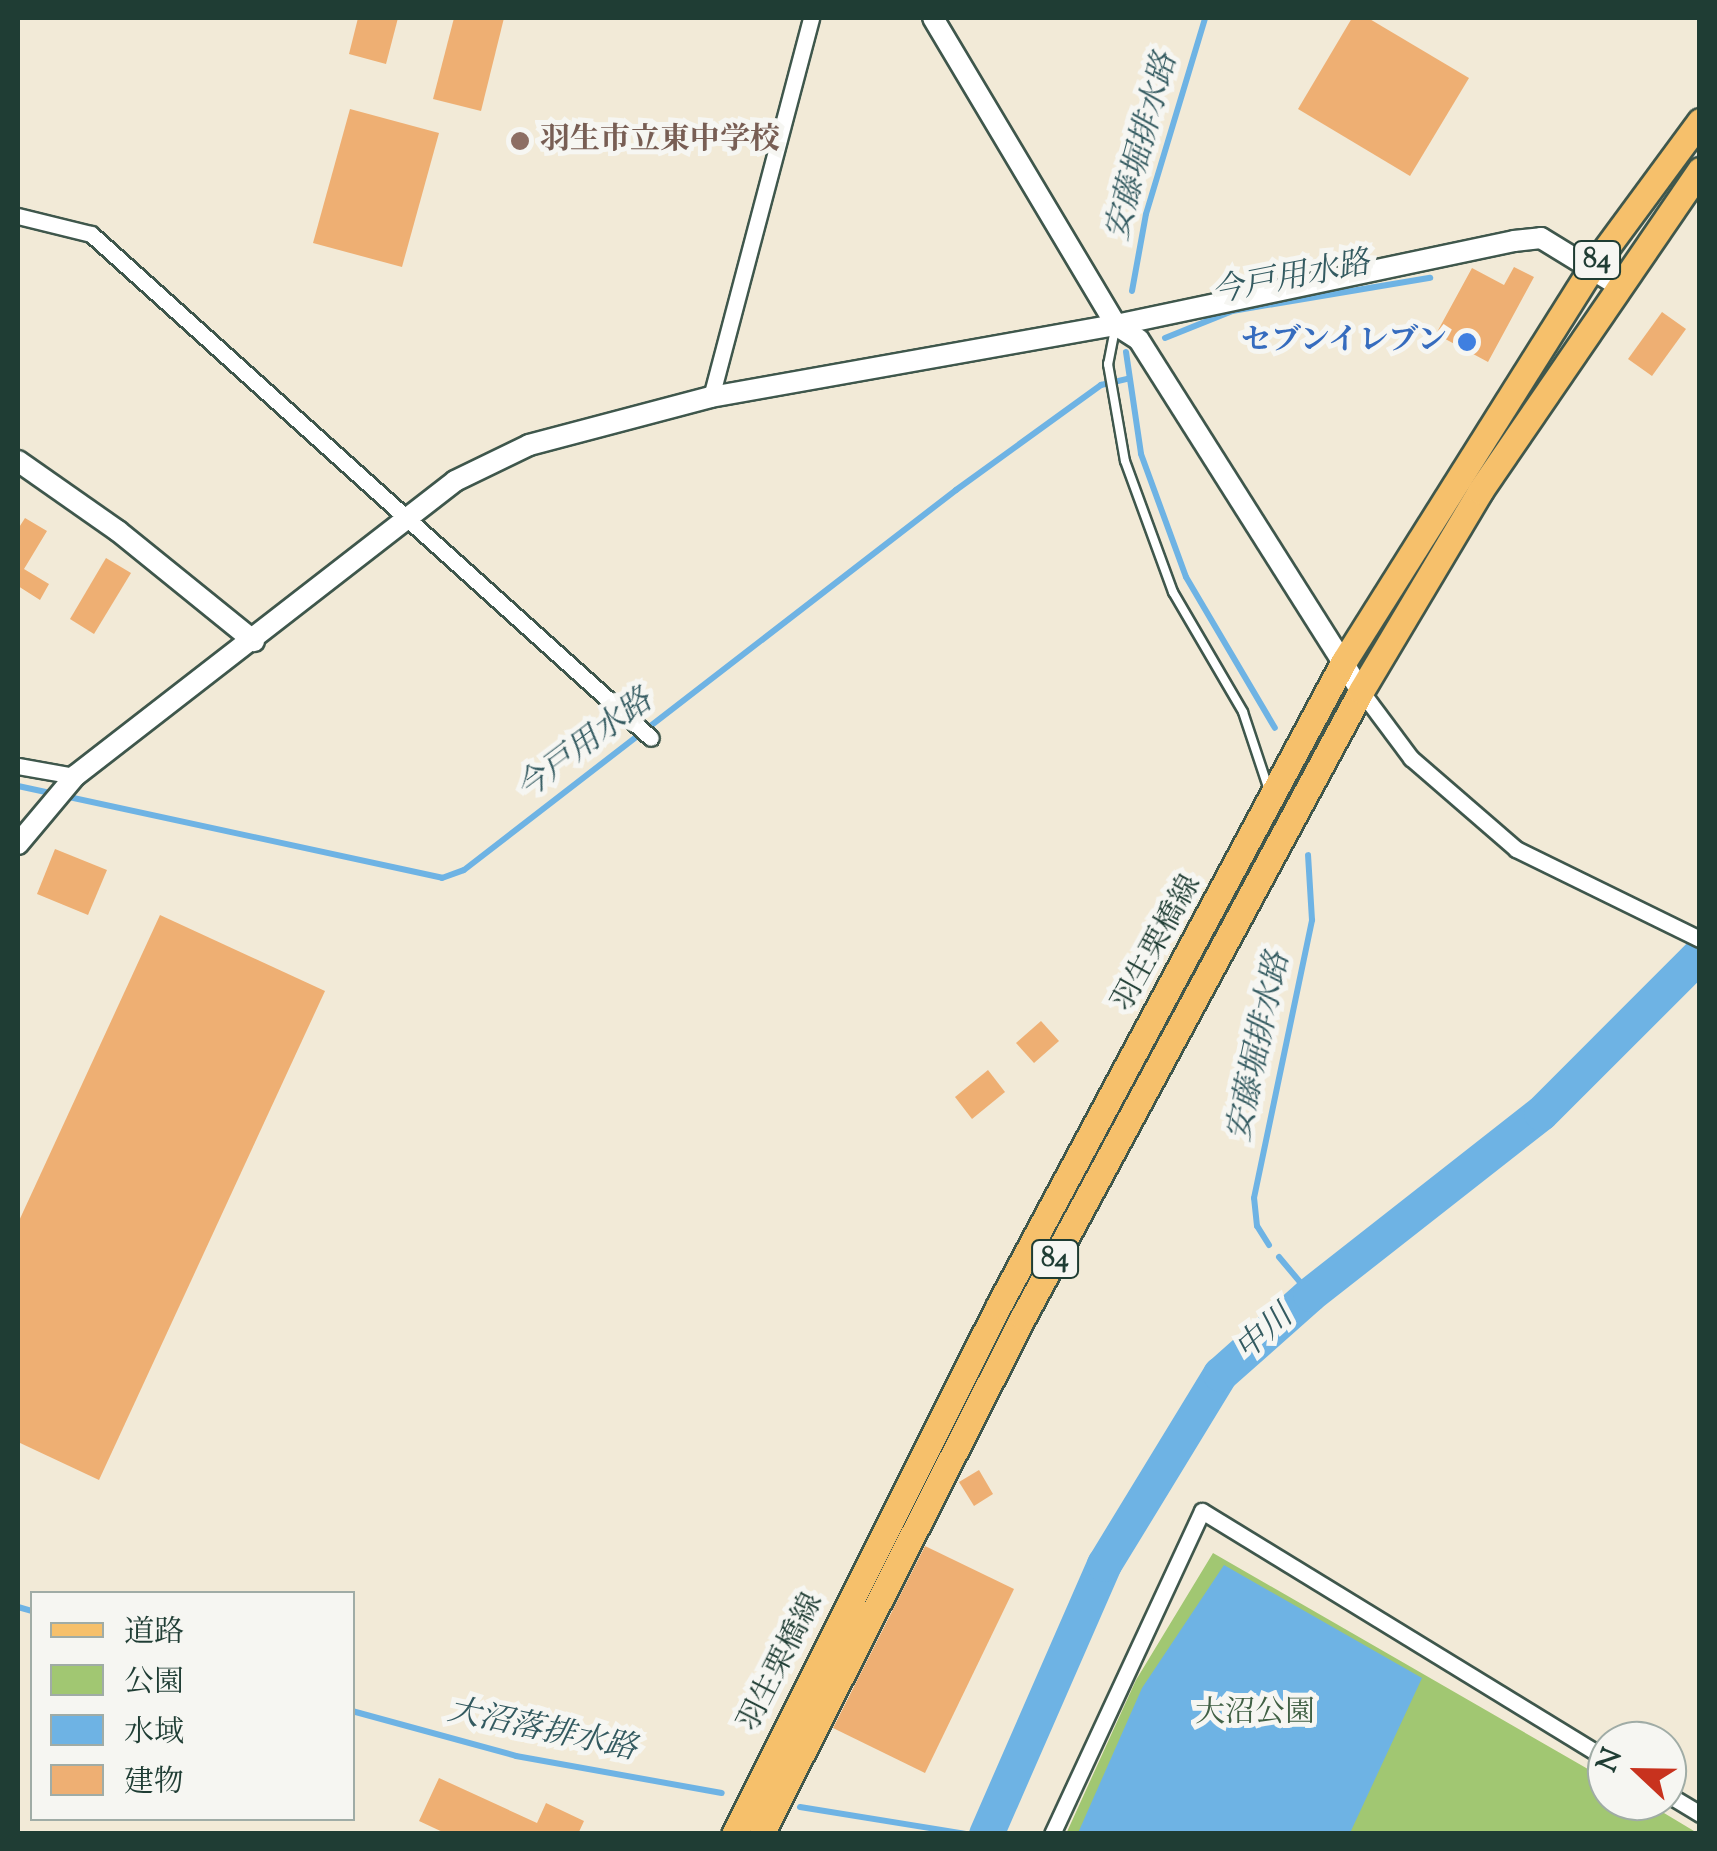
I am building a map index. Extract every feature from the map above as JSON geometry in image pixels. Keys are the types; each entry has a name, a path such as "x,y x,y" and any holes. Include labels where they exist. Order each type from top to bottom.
{"main road":[{"name":"羽生栗橋線","path":"734,1834 999,1305 1272,803 1344,661 1592,266 1700,122"},
{"name":"羽生栗橋線","path":"761,1834 1023,1317 1361,690 1480,491 1616,284 1700,170"}],"street":[{"path":"711,398 811,18"},
{"path":"932,18 1116,325 1139,340 1361,690 1411,758 1516,848 1700,938"},
{"path":"18,216 90,234 410,516 651,738"},
{"path":"18,844 75,776 254,641 455,481 529,445 711,398 1116,325 1541,238 1616,284"},
{"path":"18,462 118,531 254,641"},
{"path":"18,766 75,776"},
{"path":"1052,1834 1202,1511 1587,1747"}],"lane":[{"path":"1116,325 1108,364 1125,461 1173,592 1243,712 1272,803"}],"green space":[{"name":"大沼公園","path":"1213,1553 1587,1768 1587,1821 1677,1821 1699,1834 1066,1834 1136,1680"}],"water":[{"name":"大沼公園","path":"1224,1565 1422,1678 1350,1833 1078,1833 1142,1688"}],"building":[{"path":"358,18 398,18 386,64 349,54"},
{"path":"454,18 504,18 481,111 433,99"},
{"path":"1352,18 1368,18 1469,78 1410,176 1298,109"},
{"path":"350,109 439,133 402,267 313,243"},
{"path":"1514,267 1534,277 1488,362 1436,334 1472,268 1504,285"},
{"path":"1662,312 1686,329 1652,376 1628,359"},
{"path":"25,518 47,531 24,569 49,584 40,600 18,586 18,529"},
{"path":"106,558 131,573 94,634 70,619"},
{"path":"55,849 107,870 88,915 37,894"},
{"path":"160,915 325,991 99,1480 18,1442 18,1223"},
{"path":"1041,1021 1059,1041 1034,1063 1016,1043"},
{"path":"988,1070 1005,1092 972,1119 955,1097"},
{"path":"979,1470 993,1494 974,1506 959,1482"},
{"path":"925,1546 1014,1589 925,1773 833,1728"},
{"path":"439,1778 537,1823 546,1803 584,1821 578,1834 447,1834 419,1821"}],"waterway":[{"name":"安藤堀排水路","path":"1132,291 1146,214 1205,18"},
{"name":"今戸用水路","path":"1165,338 1232,311 1430,278"},
{"name":"安藤堀排水路","path":"1126,352 1141,454 1186,577 1275,728"},
{"name":"今戸用水路","path":"18,786 442,878 464,870 956,490 1101,385 1128,379"},
{"name":"安藤堀排水路","path":"1269,1245 1257,1226 1254,1198 1312,920 1308,855"},
{"name":"中川","path":"986,1834 1104,1564 1220,1374 1310,1294 1541,1113 1700,954"},
{"name":"安藤堀排水路","path":"1279,1257 1310,1294"},
{"name":"大沼落排水路","path":"18,1607 30,1610"},
{"name":"大沼落排水路","path":"355,1712 516,1756 722,1793"},
{"name":"大沼落排水路","path":"800,1807 966,1834"}],"place":[{"name":"羽生市立東中学校","path":"520,141"},
{"name":"セブンイレブン","path":"1467,342"}]}
